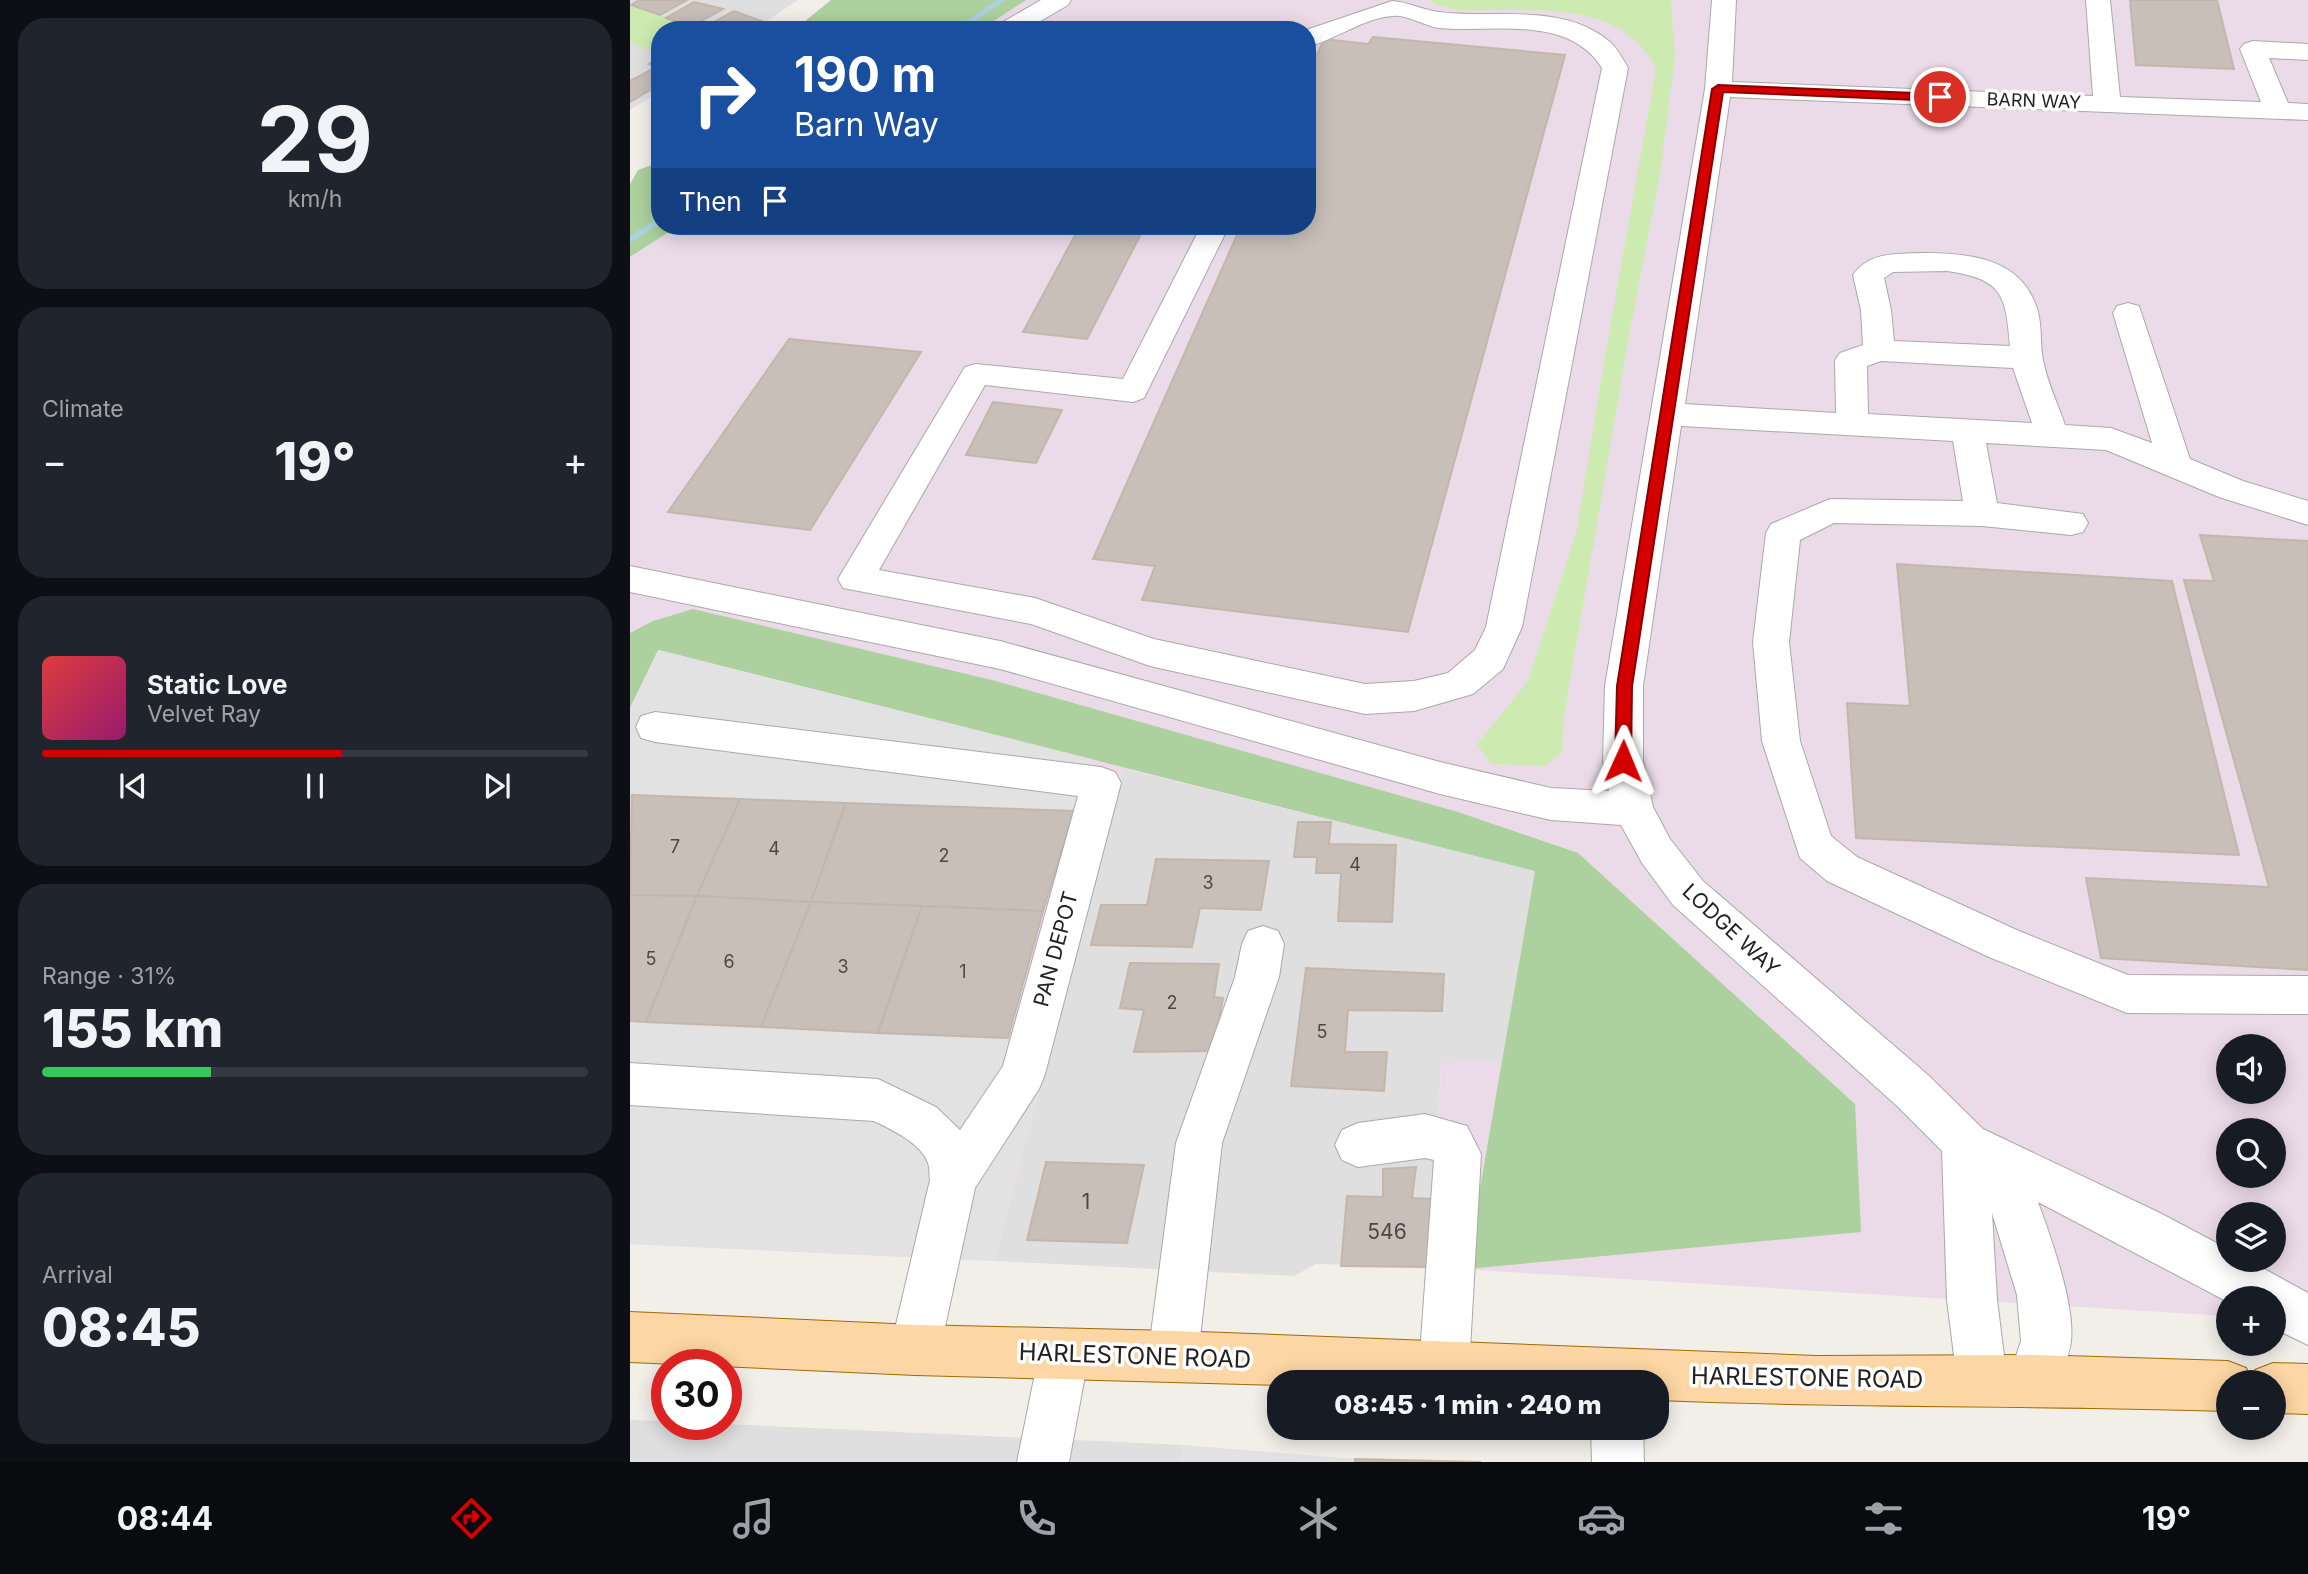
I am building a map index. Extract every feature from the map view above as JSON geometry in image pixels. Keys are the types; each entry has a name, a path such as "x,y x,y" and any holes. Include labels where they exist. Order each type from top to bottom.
{"main road":[{"name":"HARLESTONE ROAD","path":"630,1337 915,1350 1173,1356 1478,1370"},
{"name":"HARLESTONE ROAD","path":"1669,1379 1818,1381 1982,1379 2216,1386"},
{"path":"2286,1388 2308,1389"}],"street":[{"path":"1022,21 1059,0"},
{"name":"LODGE WAY","path":"1724,0 1718,89 1625,686 1623,761 1633,809 1656,851 1688,893 1912,1090 1965,1142"},
{"path":"2098,0 2107,104"},
{"path":"1211,235 1133,391 976,374 856,579 1035,611 1150,652 1365,699 1413,696 1460,684 1490,659 1504,627 1615,68 1610,55 1597,43 1579,33 1559,27 1528,23 1436,20 1394,4 1316,35"},
{"path":"2277,110 2253,49 2308,52"},
{"name":"BARN WAY","path":"1718,89 2308,112"},
{"path":"1879,351 1868,275 1886,263 1947,262 1980,267 2009,282 2023,312 2028,361 2052,435"},
{"path":"2128,313 2176,467"},
{"path":"1852,425 1851,360 1879,351 2004,355 2028,361"},
{"path":"1667,414 2111,439 2231,489 2308,513"},
{"path":"1968,432 1982,514"},
{"path":"2071,523 1982,514 1830,511 1783,533 1772,654 1781,741 1814,846 1842,869 2004,944 2127,994 2308,995"},
{"path":"632,582 1000,655 1440,778 1539,801 1633,809"},
{"name":"PAN DEPOT","path":"655,727 1101,783 1023,1074 953,1180"},
{"path":"1173,1356 1199,1143 1257,977 1263,944"},
{"path":"630,1084 877,1100 905,1112 935,1135 950,1158 953,1180 915,1350"},
{"path":"1358,1145 1425,1136 1451,1141 1458,1154 1444,1368"},
{"path":"1965,1142 2143,1230 2245,1286"},
{"path":"1965,1142 1972,1300 1982,1379"},
{"path":"1965,1142 2015,1205 2042,1295 2046,1341 2033,1380"},
{"path":"2286,1308 2308,1320"},
{"path":"1043,1462 1065,1354"},
{"path":"1618,1440 1619,1462"}],"shaded area":[{"path":"630,0 798,0 766,21 651,21 651,97 630,110"},
{"path":"1026,0 2308,0 2308,1321 2286,1307 2286,1286 2216,1286 2216,1315 1427,1267 1442,1057 1502,1063 1535,871 1122,768 995,1261 630,1244 630,257 664,235 1316,235 1316,21 994,21"},
{"path":"658,650 1091,759 1074,811 630,794 630,708"},
{"path":"1122,768 1535,871 1502,1063 1442,1058 1427,1267 1316,1264 1294,1276 995,1261"},
{"path":"630,1021 1008,1038 1049,1045 995,1261 630,1244"},
{"path":"630,1420 651,1421 651,1440 742,1440 742,1425 1183,1445 1181,1462 630,1462"},
{"path":"1183,1445 1355,1459 1355,1462 1181,1462"}],"green space":[{"path":"831,0 1026,0 994,21 805,21"},
{"path":"1429,0 1671,0 1675,58 1660,175 1631,325 1564,716 1562,753 1544,766 1491,764 1477,744 1528,681 1577,530 1656,69 1643,48 1626,33 1583,15 1535,10 1457,10"},
{"path":"630,5 674,21 651,21 651,51 630,43"},
{"path":"651,165 651,235 664,235 630,257 630,184 638,170"},
{"path":"693,609 992,680 1458,812 1578,853 1855,1104 1861,1232 1466,1269 1535,871 659,650 630,708 630,633 653,621"}],"building":[{"path":"639,0 687,0 660,15 631,5"},
{"path":"2130,0 2217,0 2234,69 2136,65"},
{"path":"694,2 723,9 702,21 674,21 666,18"},
{"path":"734,11 761,21 716,21"},
{"path":"1373,37 1565,55 1408,632 1142,600 1155,566 1093,559 1237,235 1316,235 1316,56 1324,39 1368,44"},
{"path":"651,70 651,89 630,102 630,81"},
{"path":"1075,235 1140,235 1087,339 1023,332"},
{"path":"789,339 921,352 810,530 668,512"},
{"path":"993,402 1062,410 1036,463 966,455"},
{"path":"2200,535 2308,541 2308,970 2101,958 2086,878 2269,887 2184,580 2214,581"},
{"path":"1897,564 2172,581 2239,855 1856,838 1847,703 1910,706"},
{"path":"632,795 740,799 697,896 630,895"},
{"path":"740,799 846,803 811,902 697,896"},
{"path":"846,803 1074,811 1043,911 811,902"},
{"path":"1298,822 1331,822 1329,844 1396,845 1392,922 1338,921 1341,873 1316,873 1317,857 1294,857"},
{"path":"1156,859 1269,861 1261,910 1200,908 1192,947 1091,945 1101,905 1147,905"},
{"path":"630,895 697,896 646,1022 630,1021"},
{"path":"697,896 811,902 761,1027 646,1022"},
{"path":"811,902 922,906 878,1033 761,1027"},
{"path":"922,906 1043,911 1008,1038 878,1033"},
{"path":"1130,963 1219,964 1214,997 1223,998 1213,1051 1134,1052 1144,1010 1120,1008"},
{"path":"1306,968 1444,974 1442,1011 1348,1010 1345,1052 1387,1052 1384,1091 1291,1086"},
{"path":"1046,1162 1144,1165 1127,1243 1027,1240"},
{"path":"1416,1167 1412,1198 1432,1199 1427,1267 1341,1266 1347,1196 1383,1197 1383,1169"},
{"path":"1355,1459 1481,1462 1355,1462"}],"waterway":[{"path":"970,21 1002,0"},
{"path":"630,240 651,226"}],"route":[{"path":"1623,761 1625,686 1718,89 1940,97"}]}
